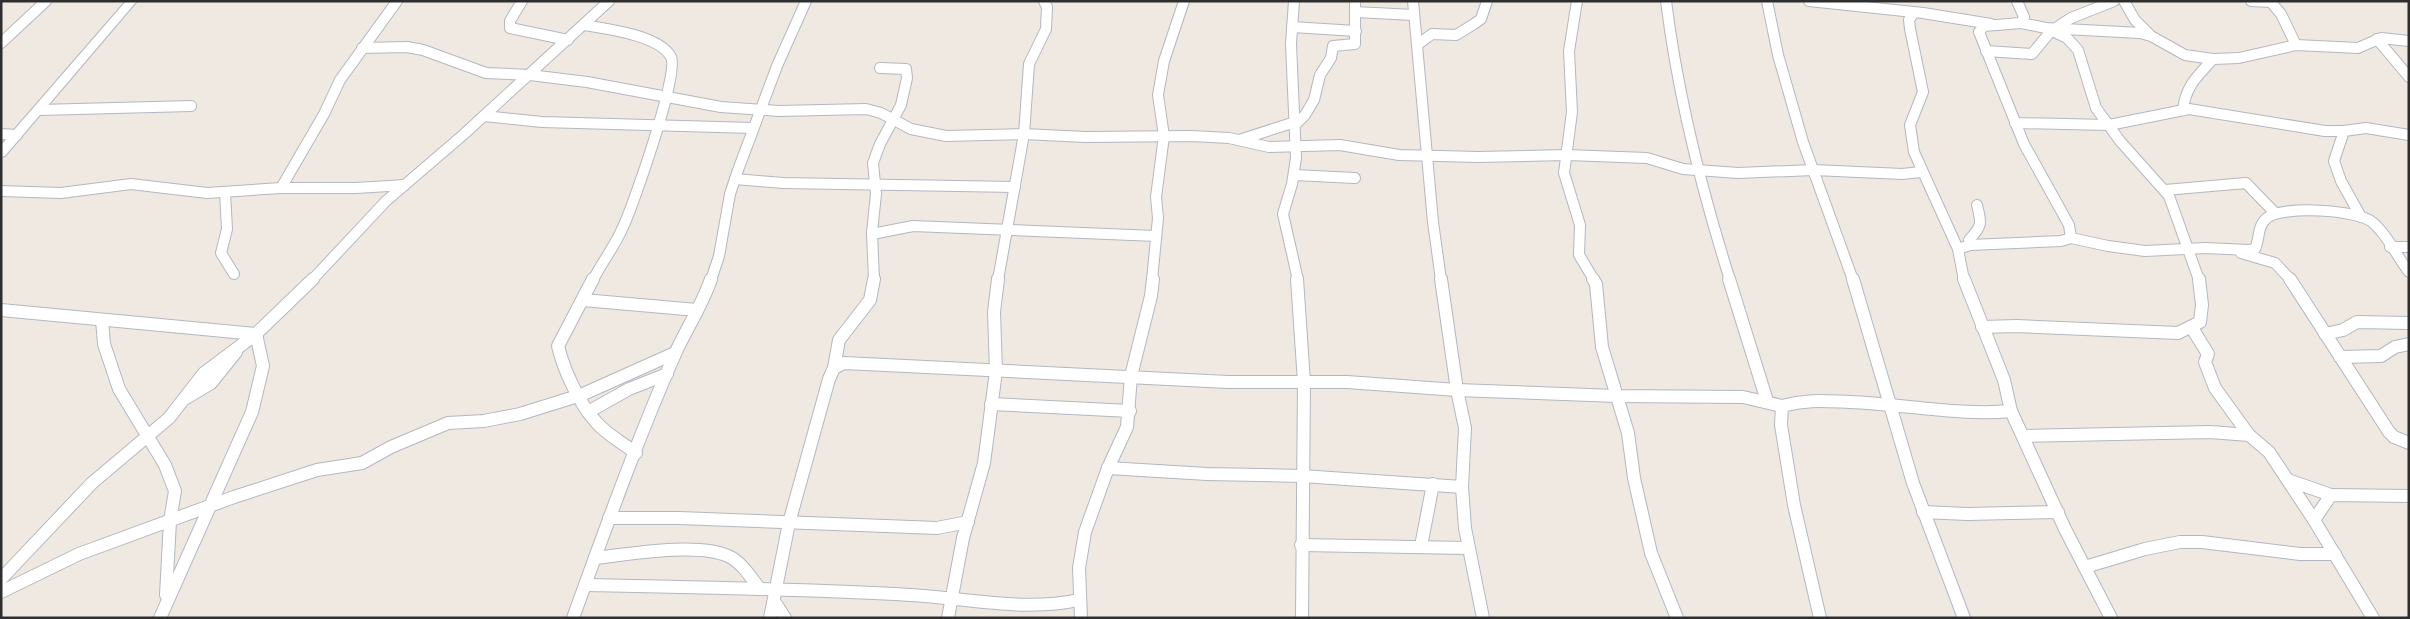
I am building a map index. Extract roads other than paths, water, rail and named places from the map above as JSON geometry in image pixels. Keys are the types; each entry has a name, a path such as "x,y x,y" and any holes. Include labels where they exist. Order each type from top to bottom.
{"street":[{"path":"1,43 46,1"},
{"path":"1,153 132,1"},
{"path":"281,188 324,114 340,80 397,1"},
{"path":"522,1 510,21 510,28 568,40"},
{"path":"1,579 92,483 149,436 184,399 211,383 252,338 325,267 386,201 530,75 608,1"},
{"path":"573,618 609,518 675,353 707,292 719,256 735,179 759,110 806,1"},
{"path":"948,618 968,522 984,462 996,371 994,312 1024,134 1029,64 1046,29 1047,7 1044,1"},
{"path":"1081,618 1079,568 1085,532 1108,468 1120,444 1130,411 1131,376 1151,296 1158,218 1156,197 1164,136 1159,90 1170,38 1184,1"},
{"path":"1294,1 1292,26 1296,146 1294,175 1283,214 1297,272 1304,382 1301,545 1302,618"},
{"path":"1239,140 1295,124 1305,115 1314,100 1320,75 1331,58 1333,46 1353,46 1356,41 1354,1"},
{"path":"1413,1 1433,222 1464,428 1462,487 1468,548 1483,618"},
{"path":"1418,45 1432,34 1456,35 1474,24 1481,19 1487,1"},
{"path":"1578,1 1569,51 1572,98 1564,173 1580,225 1579,255 1596,284 1599,329 1616,396 1628,433 1634,478 1651,553 1677,618"},
{"path":"1666,1 1680,92 1700,171 1767,401"},
{"path":"1767,1 1778,55 1814,170 1845,254 1923,512 1947,569 1964,618"},
{"path":"1809,1 1914,12 1992,24 2021,23 2051,29 2140,33 2151,36 2185,55 2213,59 2239,58 2296,45 2358,48 2377,39 2409,41"},
{"path":"2017,1 2024,16 2021,23"},
{"path":"1986,51 2032,54 2051,29 2071,18 2114,1"},
{"path":"2124,1 2135,20 2151,36"},
{"path":"2251,1 2271,2 2281,14 2296,45"},
{"path":"1355,12 1414,15"},
{"path":"1914,12 1909,20 1910,29 1923,92 1920,103 1912,116 1910,135 1914,152 1958,249 1959,263 2005,384 2011,411 2025,436 2058,512 2111,618"},
{"path":"1992,24 1984,26 1979,32 1986,51 2015,123 2035,166 2069,224 2071,238"},
{"path":"584,25 642,37 671,56 674,66 659,125 623,228 600,266 558,346 567,370 588,412 597,422 636,453"},
{"path":"1292,26 1356,30"},
{"path":"1982,327 2017,326 2158,334 2178,333 2192,328 2200,322 2203,306 2201,282 2165,190 2142,168 2092,100 2083,62 2074,44 2051,29"},
{"path":"2377,39 2409,77"},
{"path":"362,48 423,50 486,73 530,75 587,82 665,98 759,110 866,109 880,113 911,130 937,135 1024,134 1085,137 1164,136 1221,138 1269,147 1340,145 1399,155 1427,154 1478,157 1567,155 1647,158 1683,169 1700,171 1757,173 1814,170 1902,174 1922,172"},
{"path":"2183,109 2184,94 2213,59"},
{"path":"770,618 789,523 826,389 834,368 834,354 840,338 866,305 873,290 875,268 872,234 875,201 872,163 877,149 895,122 905,96 908,72 903,68 880,68"},
{"path":"39,110 191,106"},
{"path":"2015,123 2109,125 2154,118 2183,109 2325,131 2344,131 2355,128 2378,129 2409,135"},
{"path":"484,116 542,122 753,128"},
{"path":"2344,131 2334,161 2341,181 2361,217"},
{"path":"1,134 17,135"},
{"path":"1294,175 1355,178"},
{"path":"735,179 782,183 966,188 1015,187"},
{"path":"2165,190 2246,183 2275,214"},
{"path":"1,191 40,194 61,193 132,184 194,192 225,193 281,188 356,188 404,185"},
{"path":"225,193 226,229 222,253 234,274"},
{"path":"1970,245 1969,240 1980,228 1981,221 1977,205"},
{"path":"1958,249 1970,245 2055,242 2071,238 2099,246 2127,249 2190,250 2205,248 2248,251 2255,249 2258,245 2257,232 2261,225 2275,214 2295,211 2361,217 2372,222 2409,272"},
{"path":"872,234 913,226 1156,236"},
{"path":"2390,247 2409,248"},
{"path":"2230,250 2268,260 2281,268 2394,437 2409,443"},
{"path":"583,300 697,310"},
{"path":"1,310 252,338"},
{"path":"102,320 104,344 119,389 165,465 175,491 170,521 165,604"},
{"path":"2325,334 2343,330 2357,322 2409,323"},
{"path":"2192,328 2208,354 2205,362 2215,388 2249,435 2269,452 2314,520 2374,618"},
{"path":"160,618 247,425 259,388 263,366 252,338"},
{"path":"2340,357 2381,356 2395,347 2409,344"},
{"path":"1,592 65,560 210,506 317,470 362,463 400,443 448,423 520,414 581,395 640,371 675,353"},
{"path":"834,368 844,363 1131,376 1220,382 1347,382 1457,390 1616,396 1720,396 1767,401 1782,406 1804,400 1891,404 1991,413 2011,411"},
{"path":"588,412 629,389 667,374"},
{"path":"991,404 1130,411"},
{"path":"1782,406 1781,425 1794,505 1820,618"},
{"path":"2025,436 2210,432 2249,435"},
{"path":"1108,468 1206,474 1302,476 1462,487"},
{"path":"2288,480 2331,495 2408,497"},
{"path":"1421,546 1433,484"},
{"path":"2314,520 2331,495"},
{"path":"1923,512 1967,514 2058,512"},
{"path":"609,518 654,517 838,526 898,525 937,529 968,522"},
{"path":"2085,567 2145,549 2180,542 2202,542 2300,554 2335,554"},
{"path":"1301,545 1468,548"},
{"path":"595,558 673,552 719,553 730,557 760,589"},
{"path":"585,585 760,589 775,595 952,597 1008,605 1034,606 1079,600"},
{"path":"775,595 784,618"}]}
